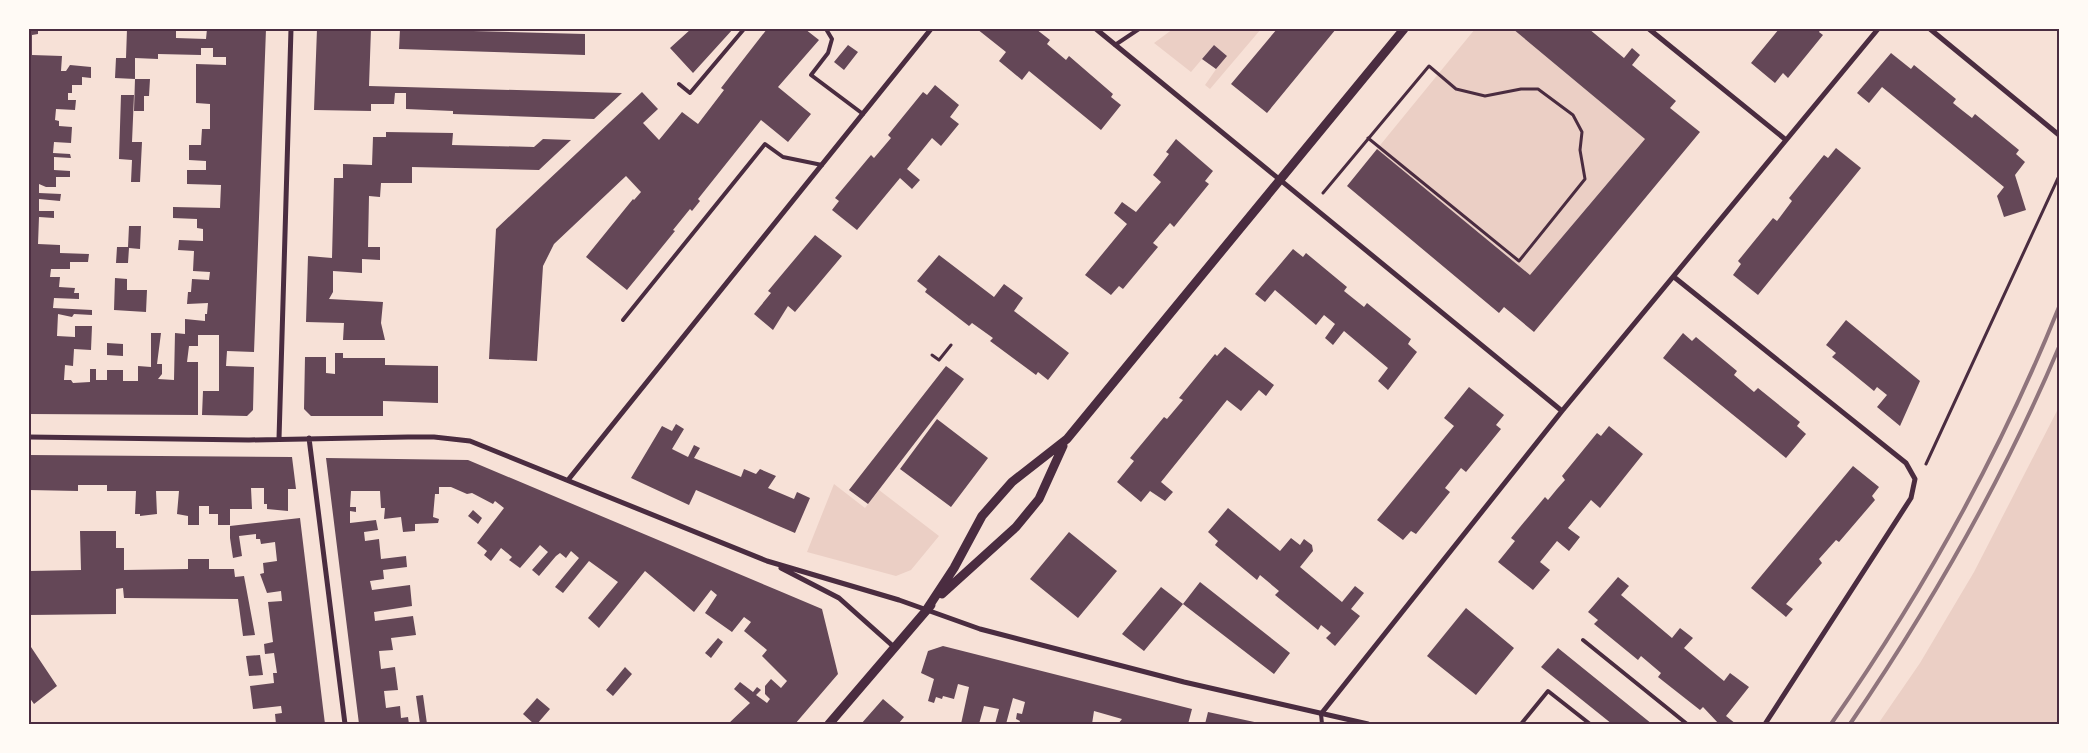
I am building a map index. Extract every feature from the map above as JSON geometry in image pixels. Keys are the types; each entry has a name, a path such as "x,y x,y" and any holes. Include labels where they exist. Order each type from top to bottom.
{"street":[{"path":"279,439 291,29"},
{"path":"568,480 932,29"},
{"path":"1096,29 1562,411"},
{"path":"927,609 954,568 982,516 1012,482 1067,439 1404,29"},
{"path":"1649,29 1786,140"},
{"path":"1321,714 1562,411 1878,29"},
{"path":"1930,29 2059,135"},
{"path":"1674,277 1906,463 1915,479 1911,498 1765,724"},
{"path":"29,437 452,438 487,447 767,561 839,598 894,647"},
{"path":"309,438 345,724"},
{"path":"829,724 927,609 960,576 1002,542 1016,527 1039,498 1067,439"},
{"path":"767,561 927,609 990,631 1184,682 1364,724"}],"lane":[{"path":"679,84 690,93 744,29"},
{"path":"826,29 832,39 828,53 812,75 863,114"},
{"path":"1115,45 1139,29"},
{"path":"623,320 765,144 783,157 822,165"},
{"path":"1583,640 1687,724"},
{"path":"1521,724 1548,691 1590,724"},
{"path":"1321,714 1322,724"}],"path":[{"path":"1312,206 1368,138 1429,66 1456,89 1485,96 1521,89 1538,89 1572,115 1582,132 1580,150 1585,179 1520,261 1368,138"},
{"path":"1914,489 2059,176"},
{"path":"932,355 939,360 951,345"}],"shaded area":[{"path":"1173,29 1261,29 1210,89 1205,85 1226,55 1214,45 1191,72 1154,43"},
{"path":"1475,29 1513,29 1645,139 1530,275 1377,149"},
{"path":"2059,407 2059,724 1878,724 1920,663 1974,572"},
{"path":"834,484 865,508 879,490 939,536 911,570 896,576 807,552"}],"building":[{"path":"29,29 38,29 38,34 32,35 32,55 62,56 61,71 66,71 70,65 91,67 91,78 82,77 82,85 72,85 72,93 68,93 68,100 76,100 75,110 56,109 55,120 59,121 59,126 72,127 71,143 54,142 53,153 70,154 71,158 54,157 54,170 70,171 70,177 56,177 56,187 46,187 39,184 39,193 61,194 60,201 39,199 39,211 54,211 54,218 39,217 38,244 60,245 60,253 89,254 88,262 70,262 70,269 51,269 50,277 60,277 59,287 75,288 74,293 79,293 79,299 54,298 53,308 92,310 92,315 74,314 72,317 58,314 57,336 75,337 75,326 92,326 91,350 74,349 73,366 65,365 64,380 71,380 73,383 90,382 90,369 96,369 96,380 107,380 107,370 123,370 123,381 138,381 138,366 151,367 151,333 161,333 157,364 162,364 162,374 158,379 174,380 175,333 185,334 185,319 205,321 205,314 207,314 208,303 187,304 188,292 191,292 192,279 209,280 210,272 193,271 194,251 178,250 179,240 203,241 203,229 197,228 197,219 173,218 173,207 220,208 221,185 187,184 187,170 206,170 206,161 189,160 189,145 201,145 202,129 210,129 210,104 196,103 196,64 226,65 226,57 213,57 213,48 201,48 201,55 158,54 158,59 135,58 135,79 115,78 116,58 126,58 127,29 176,29 176,38 206,39 207,29 266,29 254,352 227,351 226,366 254,367 253,410 247,416 202,415 203,391 219,391 219,335 198,335 198,346 189,346 187,362 198,362 198,415 29,414"},
{"path":"317,29 371,29 369,86 622,93 594,119 453,114 453,111 406,109 406,93 395,93 394,104 371,104 371,111 314,110"},
{"path":"400,29 585,34 585,55 399,49"},
{"path":"691,29 733,29 693,73 670,48"},
{"path":"767,29 805,29 819,40 778,87 811,114 788,142 761,120 698,199 700,201 692,211 690,209 673,230 675,231 627,290 586,257 633,199 641,192 626,176 554,244 543,266 537,361 489,359 496,229 642,92 658,109 643,123 659,140 682,112 698,124 724,90 721,88"},
{"path":"977,29 1036,29 1050,40 1047,44 1066,60 1069,56 1113,94 1111,97 1121,105 1101,130 1029,71 1022,80 999,61 1006,52"},
{"path":"1277,29 1336,29 1267,113 1231,84"},
{"path":"1513,29 1589,29 1624,58 1632,48 1640,55 1632,65 1676,101 1670,108 1700,132 1534,332 1504,307 1499,313 1347,186 1377,149 1530,275 1645,139"},
{"path":"1779,29 1821,29 1819,32 1823,35 1788,78 1783,73 1775,83 1751,63"},
{"path":"848,45 858,52 844,70 834,62"},
{"path":"1214,45 1227,56 1216,69 1202,59"},
{"path":"1891,53 1911,69 1914,65 1956,99 1953,103 1972,118 1975,114 2019,150 2016,154 2025,162 2015,175 2026,210 2004,217 1997,196 2004,187 1882,87 1869,103 1857,93"},
{"path":"135,79 150,79 149,96 144,96 144,111 134,111"},
{"path":"935,85 959,105 950,117 959,124 941,146 932,138 907,169 920,180 912,189 900,178 857,230 832,210 839,201 835,198 871,155 874,158 891,138 888,135 923,92 927,95"},
{"path":"121,95 134,95 132,142 142,142 140,182 131,182 132,160 119,159"},
{"path":"386,132 453,133 452,145 534,147 543,139 571,140 539,170 412,167 412,183 381,183 380,197 369,196 368,247 380,247 380,260 362,259 362,273 333,271 333,292 329,299 383,302 381,323 385,340 343,340 344,323 306,322 308,256 332,258 334,178 343,178 343,164 372,165 373,137 386,137"},
{"path":"1176,139 1213,171 1205,181 1209,184 1174,227 1170,223 1153,243 1158,247 1123,289 1119,286 1111,295 1085,275 1127,224 1114,213 1122,202 1136,212 1161,182 1153,175 1169,154 1166,152"},
{"path":"1836,148 1861,168 1758,295 1733,275 1741,264 1738,261 1773,218 1777,221 1792,201 1789,198 1824,155 1828,158"},
{"path":"129,226 141,226 140,249 129,248 128,263 116,263 117,247 128,247"},
{"path":"815,235 842,256 795,312 788,306 773,330 754,314 771,293 768,291"},
{"path":"1293,249 1303,257 1306,253 1347,287 1344,291 1364,307 1367,303 1411,339 1408,344 1417,352 1388,390 1378,381 1388,368 1344,331 1333,345 1325,338 1335,324 1324,315 1316,325 1275,290 1265,302 1255,294"},
{"path":"939,255 994,297 1004,284 1023,298 1014,311 1069,353 1048,380 1038,372 1036,375 990,341 993,338 972,323 969,326 925,292 927,289 917,281"},
{"path":"115,278 127,279 127,290 147,290 146,312 114,310"},
{"path":"1846,320 1920,381 1900,426 1877,407 1887,395 1877,387 1874,391 1832,357 1836,353 1826,345"},
{"path":"1683,333 1692,341 1696,337 1737,371 1734,375 1754,392 1758,388 1800,422 1797,426 1806,434 1786,458 1663,358"},
{"path":"107,343 123,344 123,356 107,355"},
{"path":"1225,347 1274,385 1266,396 1259,390 1241,411 1227,400 1161,482 1173,492 1165,501 1150,491 1141,502 1117,482 1134,461 1130,458 1164,417 1167,419 1183,400 1179,398 1215,354 1217,356"},
{"path":"335,353 343,353 343,358 385,358 385,365 438,366 438,403 383,401 383,416 311,416 304,409 305,357 326,357 326,373 335,374"},
{"path":"946,366 964,379 868,504 849,490"},
{"path":"1469,387 1504,415 1496,425 1501,429 1466,472 1461,468 1445,488 1450,492 1416,534 1411,531 1403,540 1377,520 1454,426 1444,418"},
{"path":"937,419 988,458 951,507 900,469"},
{"path":"676,424 684,429 672,449 688,457 694,445 700,448 694,458 741,477 744,469 756,474 760,469 776,476 768,488 794,499 797,492 810,498 795,533 696,490 689,505 631,478 662,426 672,431"},
{"path":"1609,426 1643,454 1600,508 1591,500 1568,528 1580,537 1569,551 1557,541 1540,562 1550,570 1533,590 1498,562 1515,541 1511,538 1545,497 1548,500 1565,480 1562,476 1597,433 1601,436"},
{"path":"29,455 292,457 296,489 288,489 288,511 267,509 267,504 264,504 264,488 251,488 252,509 230,509 230,525 218,525 218,514 209,514 209,506 199,506 199,525 188,525 188,516 177,514 179,491 156,491 157,514 140,516 140,514 135,514 136,491 107,491 107,485 78,485 78,491 29,490"},
{"path":"326,458 468,460 777,590 822,609 838,674 795,724 728,724 750,703 734,689 740,682 753,692 757,687 761,690 756,695 767,703 770,699 765,694 765,686 771,679 781,688 787,681 762,656 767,650 744,631 751,622 744,617 732,632 705,613 717,595 711,590 694,612 645,571 599,628 588,618 618,582 589,561 563,593 555,587 579,558 571,551 566,558 560,553 539,576 532,570 548,552 540,545 520,568 509,560 512,557 501,548 491,561 484,555 487,551 477,543 504,508 495,501 493,504 472,493 467,494 451,487 439,487 439,494 435,494 433,517 439,519 438,523 415,524 415,531 403,532 401,517 384,519 385,508 381,508 380,491 351,491 350,507 356,507 356,512 350,511 350,523 376,520 378,530 364,532 365,541 379,539 381,559 406,556 407,567 383,570 384,579 370,581 372,590 410,585 412,606 374,612 375,621 413,616 416,635 391,638 393,650 379,651 381,669 395,667 398,690 384,691 386,708 400,706 401,718 408,717 409,724 359,724"},
{"path":"1853,466 1879,487 1872,496 1875,500 1839,542 1836,540 1819,559 1822,563 1786,604 1793,609 1786,617 1751,588"},
{"path":"1228,508 1280,551 1291,538 1300,545 1304,539 1312,545 1313,551 1300,567 1342,602 1355,586 1364,593 1351,609 1360,616 1335,646 1326,638 1331,633 1321,625 1318,630 1275,595 1279,591 1260,575 1257,580 1215,545 1218,541 1208,532"},
{"path":"473,510 482,518 478,524 468,516"},
{"path":"300,518 325,724 276,724 275,714 282,713 281,706 253,709 250,686 274,683 273,673 277,673 274,653 265,654 264,644 273,642 268,602 282,601 281,591 267,593 260,574 264,573 263,563 277,561 275,542 261,544 260,539 256,539 256,534 239,536 242,556 233,558 230,538 230,526"},
{"path":"80,531 116,531 116,548 124,548 124,570 188,569 188,559 209,559 209,569 234,569 235,577 244,576 255,635 243,636 238,599 124,598 123,588 116,589 116,614 29,615 29,571 81,570"},
{"path":"1069,532 1117,571 1078,618 1030,579"},
{"path":"1618,577 1629,586 1621,595 1672,638 1680,628 1693,638 1684,648 1724,681 1730,673 1749,687 1726,716 1736,724 1719,724 1703,707 1700,710 1658,677 1661,673 1641,656 1638,660 1594,624 1598,620 1588,612"},
{"path":"1200,582 1290,653 1274,674 1183,604"},
{"path":"1161,587 1183,604 1144,651 1122,634"},
{"path":"1466,608 1514,648 1476,695 1427,656"},
{"path":"718,638 723,642 711,658 705,653"},
{"path":"29,644 57,686 34,704 29,697"},
{"path":"943,646 1192,709 1188,724 1118,724 1122,719 1094,711 1092,724 1039,724 1030,722 1030,724 1019,724 1020,721 1016,719 1017,713 1022,714 1025,702 1013,698 1006,724 995,724 999,709 984,706 979,724 961,724 969,687 958,684 954,699 943,696 942,699 936,697 934,703 928,701 934,679 921,673 928,651"},
{"path":"1558,648 1652,724 1612,724 1541,667"},
{"path":"260,655 263,675 249,676 246,656"},
{"path":"625,667 632,674 613,696 606,690"},
{"path":"423,695 427,724 420,724 416,696"},
{"path":"537,698 550,709 537,724 534,724 523,714"},
{"path":"883,699 904,717 900,724 861,724"},
{"path":"1208,712 1259,723 1259,724 1205,724"}],"railway":[{"path":"1831,724 1896,625 1957,522 2011,416 2059,307"},
{"path":"1850,724 1909,634 1964,541 2014,445 2059,347"}]}
